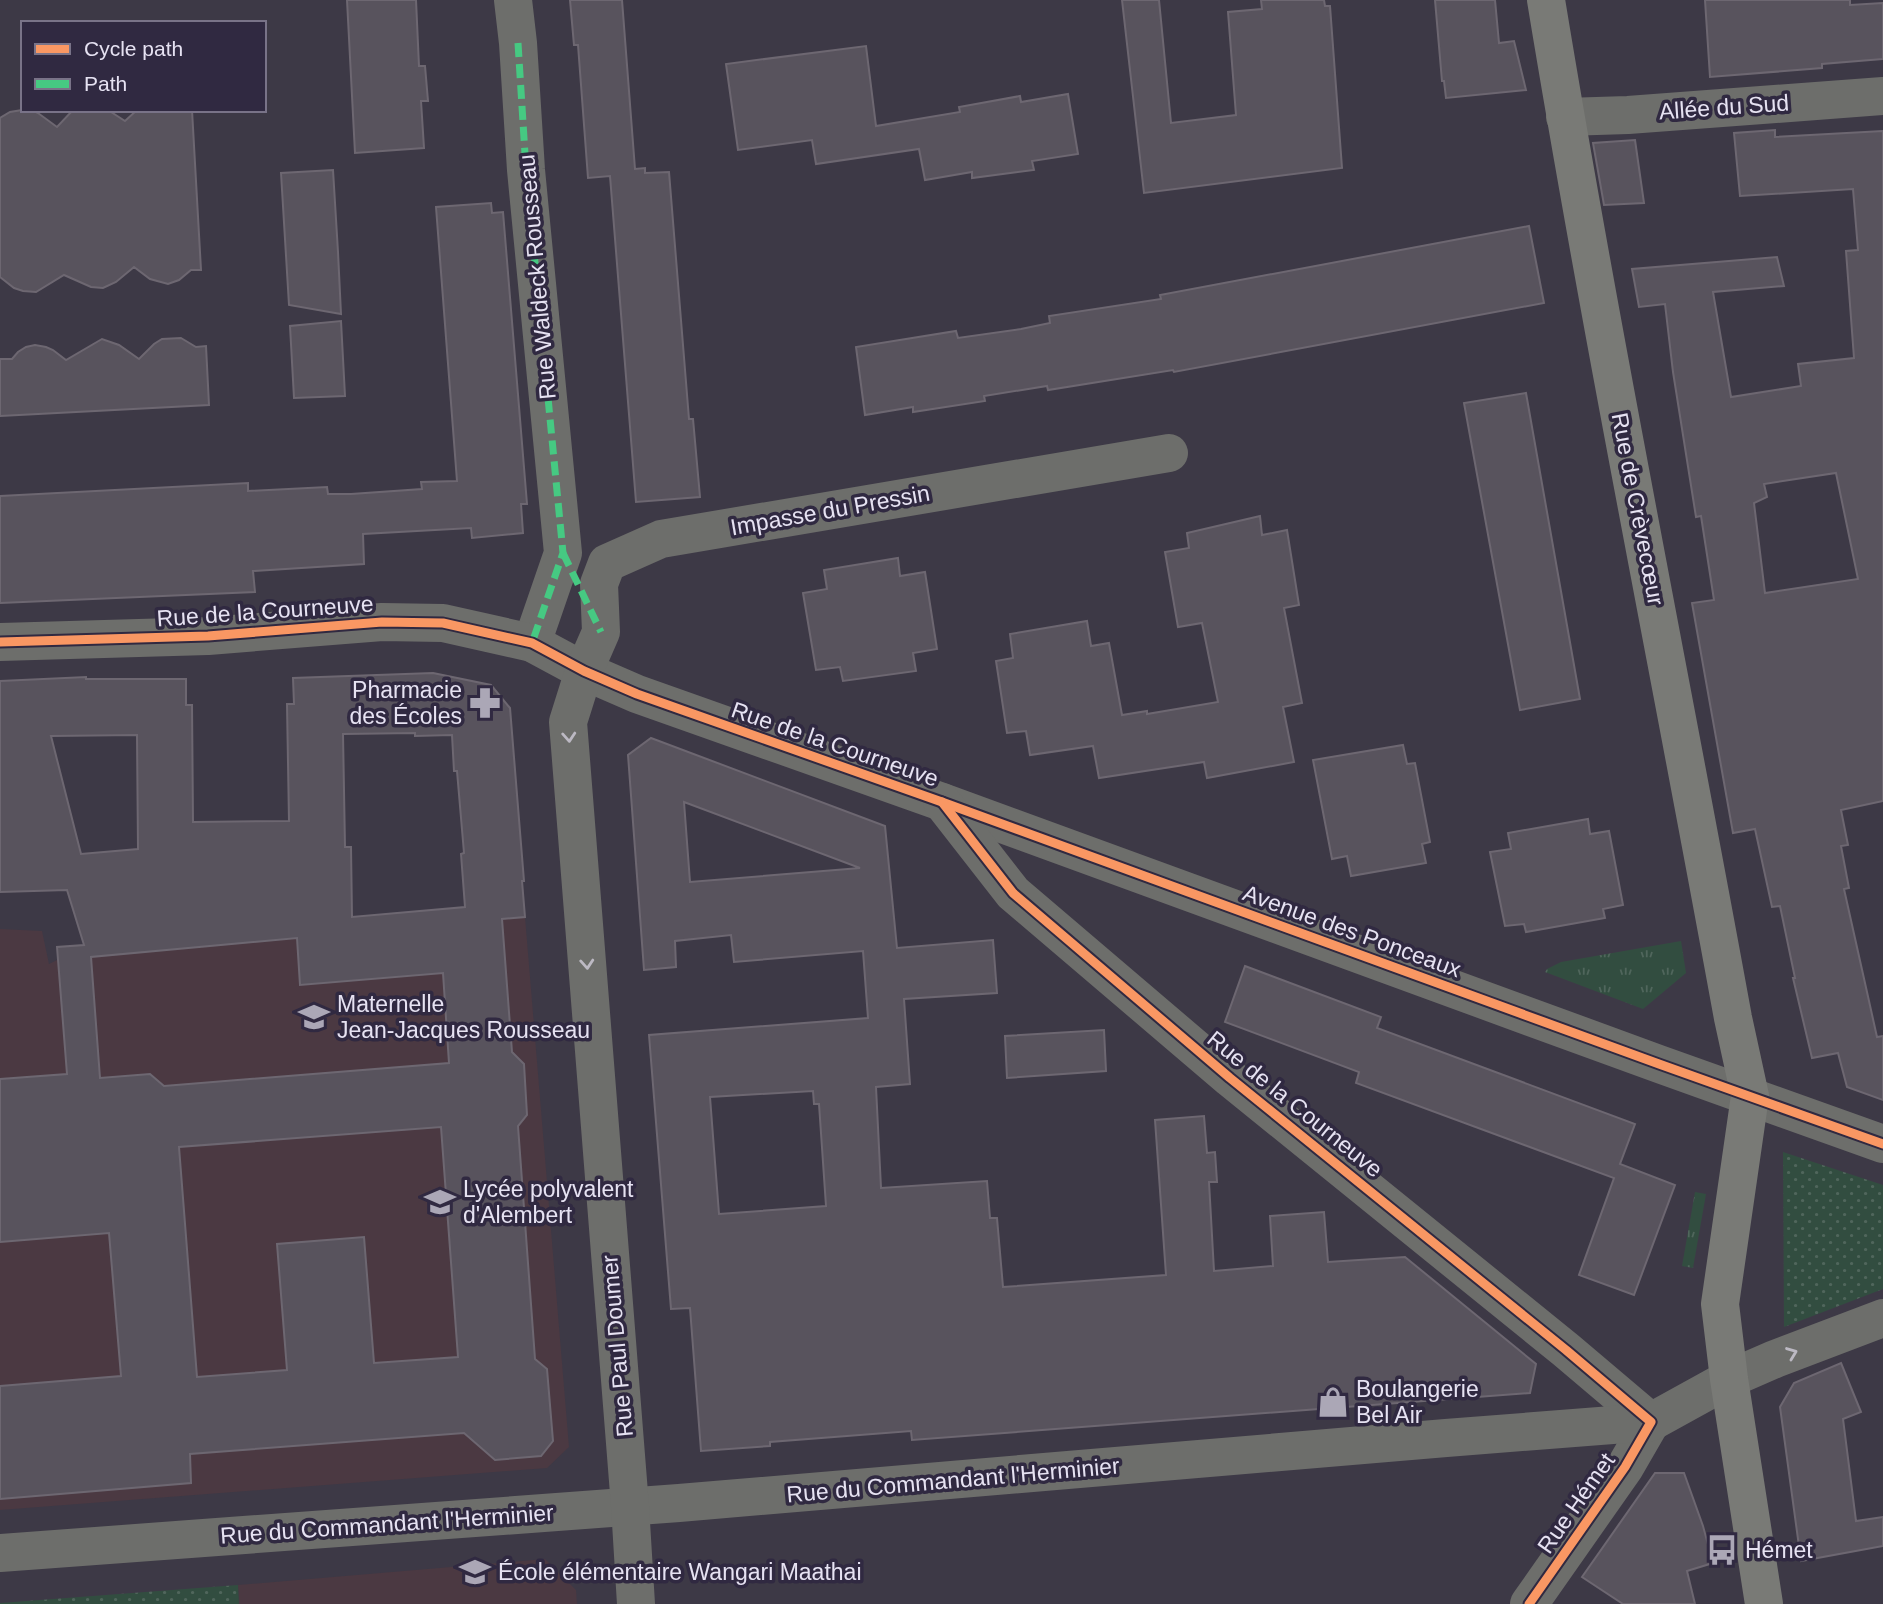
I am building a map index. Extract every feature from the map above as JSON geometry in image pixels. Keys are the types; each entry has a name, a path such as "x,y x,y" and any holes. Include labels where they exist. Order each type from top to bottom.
{"main road":[{"name":"Rue de Crèvecœur","path":"1546,0 1565,117 1733,1018 1750,1096"},
{"path":"1750,1096 1720,1304 1764,1604"}],"street":[{"name":"Rue Waldeck Rousseau","path":"513,0 526,170 563,553 601,632"},
{"name":"Allée du Sud","path":"1565,117 1883,96"},
{"name":"Impasse du Pressin","path":"583,671 601,632 599,584 607,564 661,539 1169,453"},
{"name":"Rue Waldeck Rousseau","path":"532,643 563,553"},
{"name":"Rue de la Courneuve","path":"0,642 208,636 394,622 443,623 532,643 583,671 637,694 942,802 1013,893 1230,1078 1651,1422"},
{"name":"Rue Paul Doumer","path":"583,671 568,722 636,1604"},
{"name":"Avenue des Ponceaux","path":"942,802 1883,1144"},
{"name":"Rue du Commandant l'Herminier","path":"0,1553 630,1506 1651,1422 1729,1379 1883,1318"},
{"name":"Rue Hémet","path":"1529,1604 1625,1467 1651,1422"}],"shaded area":[{"path":"525,917 569,1447 547,1468 0,1510 0,929 42,931 49,964 59,959"},
{"name":"École élémentaire Wangari Maathai","path":"545,1559 576,1590 577,1604 239,1604 238,1585"}],"green space":[{"path":"1681,941 1686,973 1643,1009 1545,972 1561,962"},
{"path":"1783,1152 1883,1185 1883,1289 1784,1327"},
{"path":"1695,1192 1706,1194 1693,1268 1682,1266"},
{"path":"238,1585 239,1604 0,1604 0,1603"}],"building":[{"path":"347,0 416,0 419,66 425,66 428,101 421,101 424,148 355,153"},
{"path":"570,0 622,0 635,169 645,168 645,173 669,172 689,419 693,419 700,497 636,502 610,176 588,178 578,45 574,45"},
{"path":"1122,0 1159,0 1171,123 1236,115 1228,12 1262,9 1261,0 1324,0 1325,6 1330,6 1342,168 1144,193"},
{"path":"1435,0 1495,0 1499,43 1514,41 1526,90 1446,98"},
{"path":"1705,0 1850,0 1850,5 1883,3 1883,59 1822,64 1822,68 1710,77"},
{"path":"866,46 876,126 960,112 959,107 1020,96 1021,102 1068,94 1078,154 1032,161 1034,170 972,178 972,172 925,180 919,149 816,164 812,140 738,150 726,64"},
{"path":"10,112 36,112 57,127 71,112 111,112 125,121 135,112 192,112 201,270 191,270 179,280 168,284 150,279 134,267 116,282 103,288 91,287 64,275 36,292 14,288 0,277 0,118"},
{"path":"1775,130 1775,137 1883,131 1883,801 1841,810 1848,845 1841,846 1849,888 1844,889 1877,1037 1883,1036 1883,1100 1847,1087 1838,1053 1812,1058 1793,978 1780,906 1772,907 1755,829 1733,833 1692,603 1714,600 1701,516 1696,517 1665,304 1639,307 1632,269 1777,257 1784,286 1713,292 1731,397 1801,386 1798,364 1854,358 1846,251 1858,250 1853,189 1740,196 1734,133","holes":["1836,473 1858,579 1765,593 1754,503 1767,497 1764,484"]},
{"path":"1635,140 1644,203 1604,205 1593,143"},
{"path":"333,170 341,314 289,305 281,173"},
{"path":"491,203 492,213 503,212 527,504 521,504 523,533 472,538 471,528 363,534 364,564 253,571 255,592 0,603 0,496 248,483 248,491 327,487 328,494 351,494 422,489 421,482 457,481 436,207"},
{"path":"1529,226 1544,303 1174,372 1173,370 1048,390 1047,386 984,396 985,401 913,412 913,407 865,415 856,347 956,331 958,338 1021,329 1050,323 1049,316 1161,299 1160,295"},
{"path":"341,321 345,396 294,398 290,326"},
{"path":"181,338 196,347 206,346 209,405 0,416 0,359 12,359 26,347 46,347 66,360 102,339 119,345 139,359 162,339"},
{"path":"1526,393 1580,699 1520,710 1464,403"},
{"path":"1260,516 1262,535 1287,530 1299,605 1284,608 1302,703 1283,707 1294,762 1207,778 1204,762 1099,778 1093,746 1030,755 1026,731 1007,733 996,661 1013,658 1010,634 1087,621 1091,646 1109,643 1122,715 1147,711 1147,714 1218,702 1202,623 1178,627 1165,552 1189,548 1187,533"},
{"path":"898,558 900,576 925,572 937,649 913,653 916,671 843,681 840,667 816,670 803,593 827,589 824,570"},
{"path":"433,673 491,685 510,708 525,917 502,919 512,1052 524,1064 527,1115 518,1126 535,1359 547,1369 553,1441 541,1456 495,1460 464,1433 190,1454 191,1483 0,1499 0,1386 121,1376 109,1233 0,1242 0,1079 67,1074 57,947 84,945 67,890 0,892 0,681 86,677 186,679 186,705 192,705 193,822 289,821 287,704 294,704 293,678","holes":["343,734 452,735 464,853 461,854 465,907 352,917 351,847 345,847","137,735 138,849 81,854 51,736","297,938 300,985 443,973 449,1063 164,1086 150,1074 100,1078 91,957","441,1127 458,1357 374,1363 364,1237 277,1244 287,1370 197,1377 179,1147"]},
{"path":"651,738 885,826 897,948 993,940 997,993 904,999 910,1084 876,1087 881,1188 987,1181 990,1218 997,1218 1003,1287 1166,1275 1155,1120 1204,1116 1207,1153 1215,1152 1217,1182 1209,1182 1214,1271 1273,1266 1270,1216 1324,1212 1328,1262 1405,1257 1536,1364 1530,1393 912,1440 911,1431 770,1442 770,1446 701,1451 690,1308 671,1309 649,1035 868,1018 863,951 734,962 731,935 675,941 676,967 644,970 628,755","holes":["684,802 860,868 690,882","813,1091 814,1104 819,1104 826,1206 719,1214 710,1097"]},
{"path":"1403,745 1407,764 1415,763 1430,842 1422,844 1426,863 1351,876 1347,856 1332,859 1313,760"},
{"path":"1588,819 1590,834 1609,831 1623,905 1603,909 1605,918 1526,932 1524,924 1505,926 1490,852 1511,849 1508,833"},
{"path":"1245,966 1381,1017 1377,1028 1635,1124 1620,1164 1675,1185 1634,1295 1579,1275 1614,1178 1356,1083 1359,1072 1225,1022"},
{"path":"1104,1030 1106,1071 1007,1078 1005,1036"},
{"path":"1841,1363 1861,1412 1843,1419 1856,1521 1883,1517 1883,1546 1801,1561 1780,1407 1794,1383"},
{"path":"1655,1473 1684,1473 1703,1526 1713,1563 1687,1571 1695,1604 1623,1604 1582,1577"}],"marked path":[{"path":"518,43 526,170 563,553 532,643"},
{"path":"563,553 601,632"}],"cycle path":[{"path":"0,642 208,636 382,622 443,623 532,643 584,671 637,694 1883,1144"},
{"path":"942,802 1013,893 1230,1078 1651,1422 1625,1467 1529,1604"}],"place":[{"name":"Pharmacie des Écoles","path":"485,703"},
{"name":"Maternelle Jean-Jacques Rousseau","path":"314,1017"},
{"name":"Lycée polyvalent d'Alembert","path":"440,1202"},
{"name":"Boulangerie Bel Air","path":"1333,1402"},
{"name":"Hémet","path":"1722,1550"},
{"name":"École élémentaire Wangari Maathai","path":"475,1572"}]}
